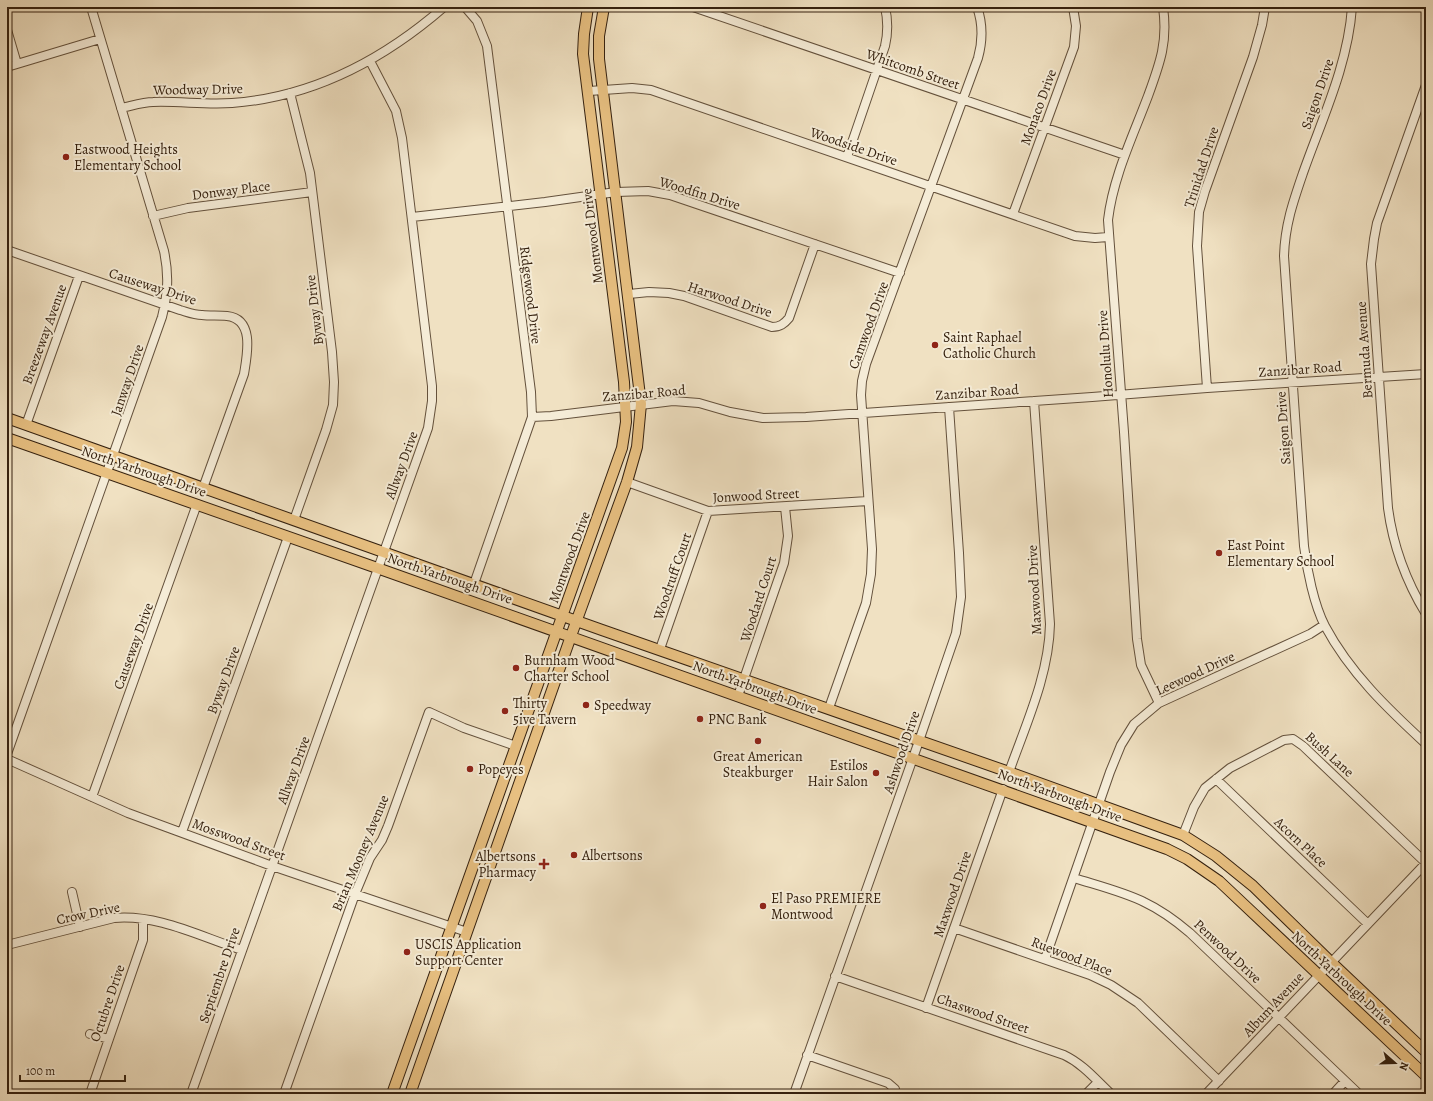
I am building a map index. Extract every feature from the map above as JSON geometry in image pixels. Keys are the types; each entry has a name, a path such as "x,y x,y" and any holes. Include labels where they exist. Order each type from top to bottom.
{"main road":[{"name":"Montwood Drive","path":"392,1094 622,448 626,406 589,91 583,54 588,7"},
{"name":"Montwood Drive","path":"410,1094 571,636 627,482 637,447 641,404 629,294 599,59 599,36 604,7"},
{"name":"North Yarbrough Drive","path":"7,418 829,708 1183,835 1196,842 1232,868 1253,886 1426,1052"},
{"name":"North Yarbrough Drive","path":"7,438 1003,789 1167,849 1203,869 1234,894 1426,1076"},
{"path":"1390,1041 1401,1029"}],"street":[{"name":"Janway Drive","path":"7,754 162,317 167,298 168,267 90,7"},
{"name":"Woodway Drive","path":"121,108 154,102 208,104 234,103 290,93 331,80 370,61 414,31 444,7"},
{"name":"Ridgewood Drive","path":"465,7 477,21 488,46 532,417 474,584"},
{"name":"Whitcomb Street","path":"693,7 1125,155"},
{"path":"847,157 885,46 888,33 888,21 885,7"},
{"name":"Camwood Drive","path":"829,708 862,614 871,574 872,549 861,395 863,374 932,187 980,50 982,24 977,7"},
{"name":"Monaco Drive","path":"1013,214 1074,47 1076,26 1073,7"},
{"name":"Honolulu Drive","path":"1159,703 1141,665 1137,639 1108,220 1112,194 1160,61 1165,36 1163,7"},
{"name":"Trinidad Drive","path":"1207,388 1197,246 1200,212 1205,191 1256,50 1265,7"},
{"name":"Saigon Drive","path":"1352,7 1349,37 1342,64 1292,205 1285,237 1284,256 1306,562 1324,625 1337,647 1360,679 1426,744"},
{"path":"7,30 17,64"},
{"path":"7,67 100,39"},
{"name":"Allway Drive","path":"272,866 428,428 432,401 432,386 400,125 392,101 370,61"},
{"name":"Bermuda Avenue","path":"1426,85 1381,210 1374,239 1371,264 1378,377 1391,530 1403,570 1426,614"},
{"name":"Woodside Drive","path":"589,91 632,88 651,90 1075,236 1095,238 1108,237"},
{"name":"Byway Drive","path":"290,93 308,160 332,352 334,393 326,430 294,520"},
{"name":"Woodfin Drive","path":"412,217 507,205 545,202 600,193 648,191 670,195 900,273"},
{"name":"Donway Place","path":"153,216 204,206 312,192"},
{"name":"Harwood Drive","path":"629,294 649,292 676,295 772,327 781,326 790,318 815,244"},
{"name":"Causeway Drive","path":"7,250 190,313 233,317 241,322 247,335 247,356 244,374 203,488"},
{"name":"Breezeway Avenue","path":"26,425 79,276"},
{"name":"Zanzibar Road","path":"532,417 673,401 690,402 744,416 763,418 863,414 1207,388 1426,374"},
{"name":"Maxwood Drive","path":"1009,772 1037,694 1047,662 1050,642 1034,401"},
{"name":"Ashwood Drive","path":"794,1094 956,633 960,605 959,553 949,407"},
{"name":"Jonwood Street","path":"627,482 708,511 868,501"},
{"name":"Causeway Drive","path":"92,797 197,504"},
{"name":"Woodard Court","path":"738,696 784,563 788,536 786,507"},
{"name":"Woodruff Court","path":"660,649 708,511"},
{"name":"Byway Drive","path":"182,832 288,537"},
{"name":"Leewood Drive","path":"1045,959 1110,772 1126,737 1134,724 1159,703 1310,634 1324,625"},
{"name":"Brian Mooney Avenue","path":"284,1094 355,894 370,858 382,840 388,826 429,712 464,728 516,746"},
{"name":"Bush Lane","path":"1183,835 1194,807 1205,788 1230,768 1246,759 1284,740 1293,739 1303,746 1426,863"},
{"name":"Mosswood Street","path":"7,759 128,813 272,866 467,932"},
{"name":"Acorn Place","path":"1216,779 1368,924"},
{"name":"Maxwood Drive","path":"926,1008 1003,789"},
{"name":"Album Avenue","path":"1206,1094 1426,863"},
{"name":"Septiembre Drive","path":"191,1094 272,866"},
{"name":"Penwood Drive","path":"1074,878 1143,901 1168,915 1190,933 1359,1094"},
{"path":"72,892 80,926"},
{"name":"Crow Drive","path":"7,945 114,918 129,917 165,924 242,950"},
{"name":"Octubre Drive","path":"90,1094 143,940 144,920"},
{"name":"Ruewood Place","path":"954,928 1094,977 1126,994 1138,1003 1219,1081"},
{"name":"Chaswood Street","path":"835,976 1064,1055 1083,1067 1111,1094"},
{"path":"90,1034 109,1039"},
{"path":"807,1055 888,1083 895,1089 895,1094"},
{"path":"1333,1094 1345,1081"},
{"path":"1086,1094 1098,1082"}],"place":[{"name":"Eastwood Heights Elementary School","path":"66,157"},
{"name":"Saint Raphael Catholic Church","path":"935,345"},
{"name":"East Point Elementary School","path":"1219,553"},
{"name":"Burnham Wood Charter School","path":"516,668"},
{"name":"Speedway","path":"586,705"},
{"name":"Thirty 5ive Tavern","path":"505,711"},
{"name":"PNC Bank","path":"700,719"},
{"name":"Great American Steakburger","path":"758,741"},
{"name":"Popeyes","path":"470,769"},
{"name":"Estilos Hair Salon","path":"876,773"},
{"name":"Albertsons","path":"574,855"},
{"name":"Albertsons Pharmacy","path":"544,864"},
{"name":"El Paso PREMIERE Montwood","path":"763,906"},
{"name":"USCIS Application Support Center","path":"407,952"}]}
